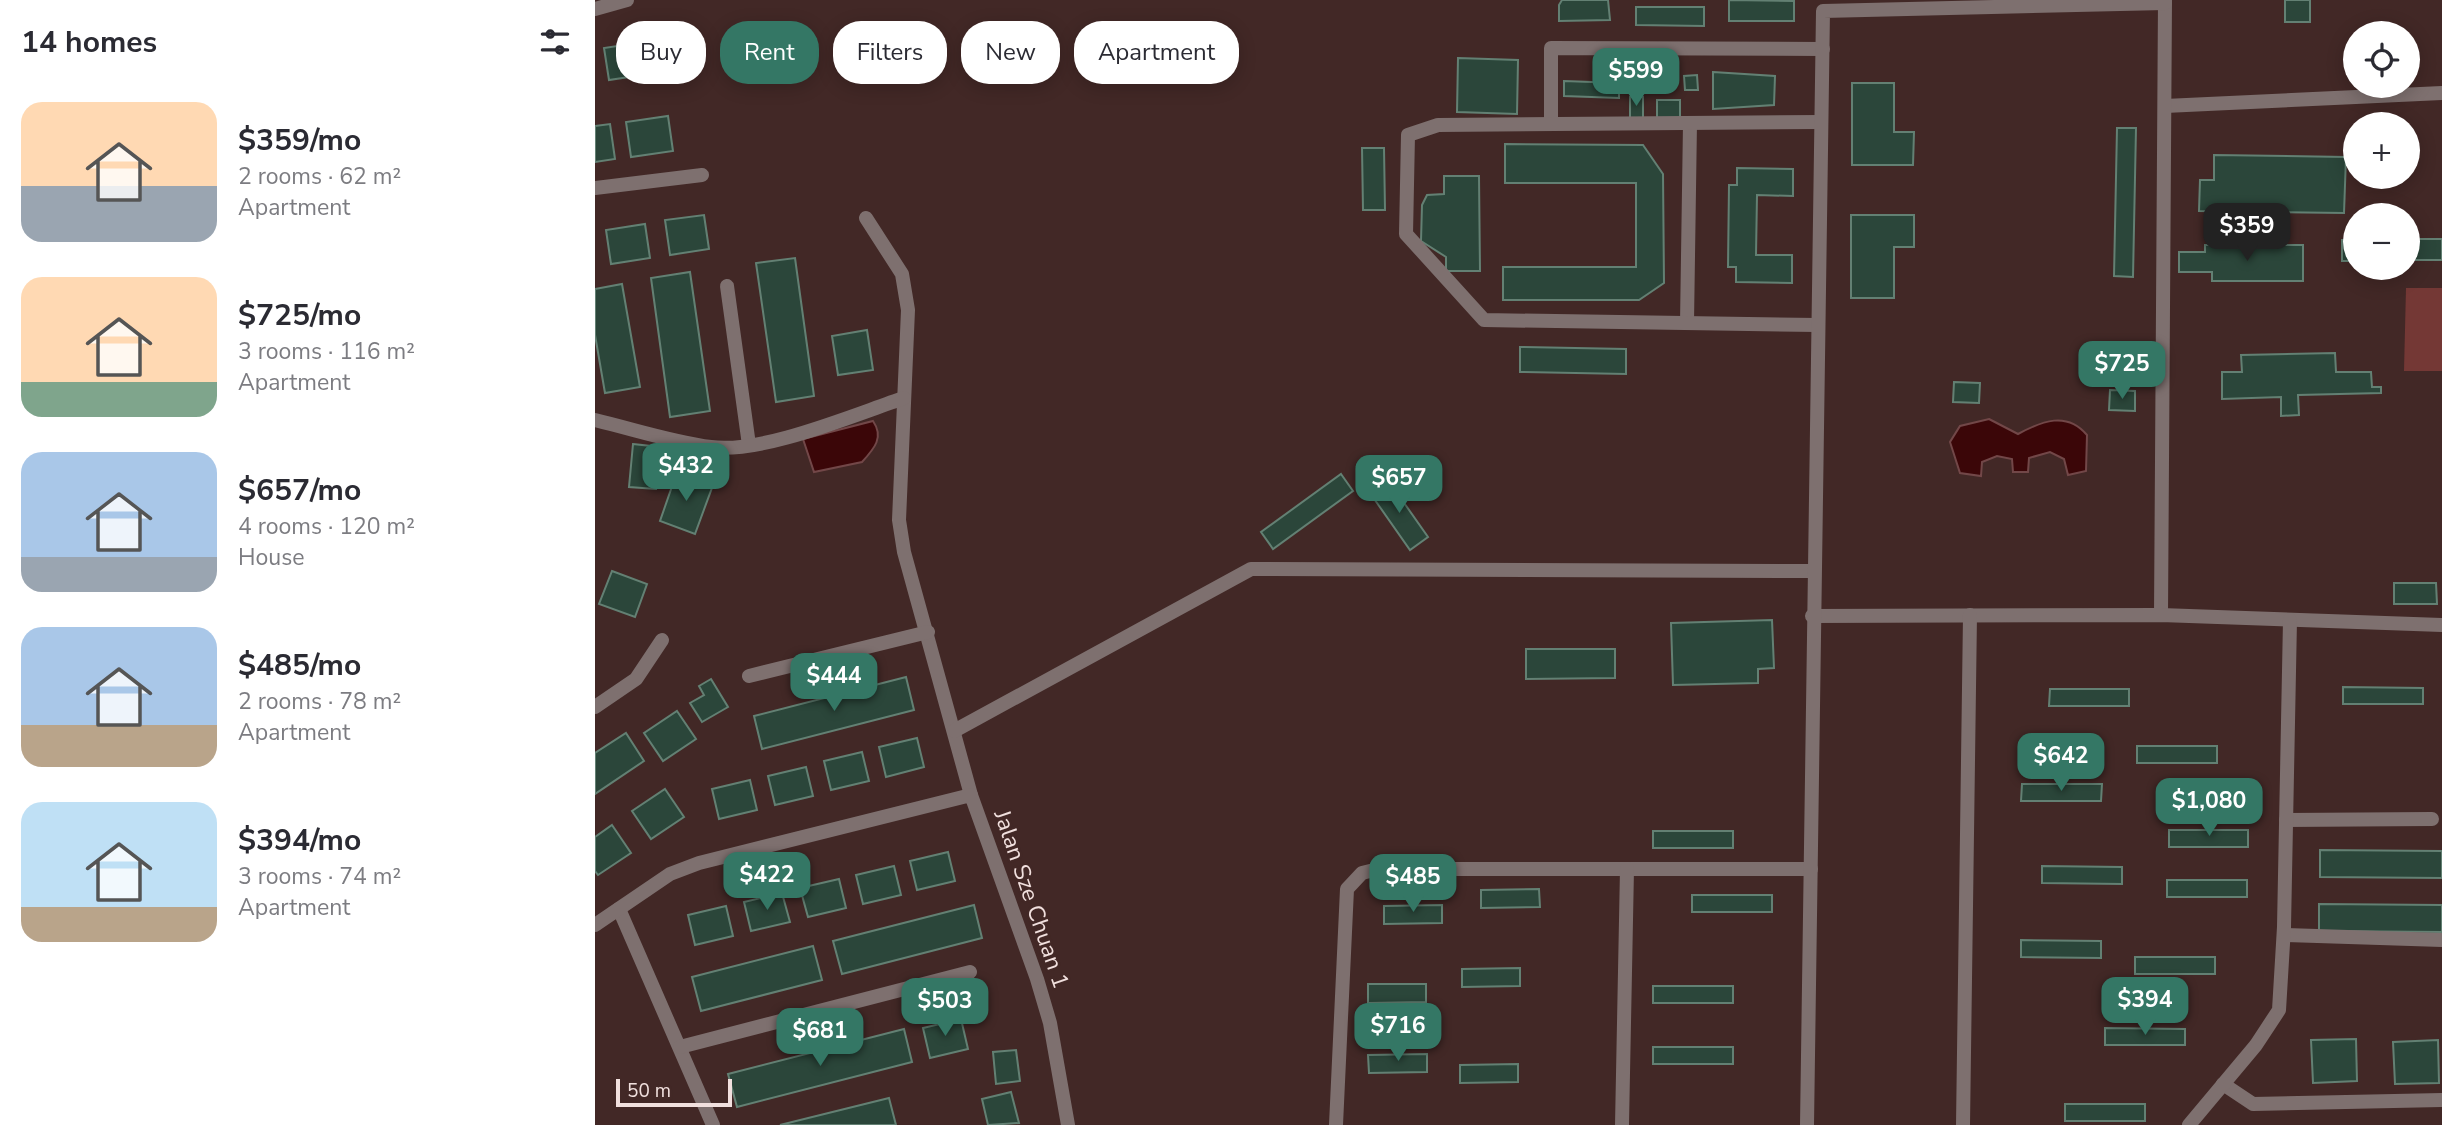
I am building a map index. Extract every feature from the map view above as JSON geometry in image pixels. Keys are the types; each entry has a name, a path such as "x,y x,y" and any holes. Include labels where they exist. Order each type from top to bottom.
{"street":[{"path":"595,9 627,0"},
{"path":"1807,1125 1812,616 1823,11 2165,2 2161,615"},
{"path":"1551,124 1551,48 1823,49"},
{"path":"2165,106 2442,93"},
{"path":"1817,326 1484,320 1406,234 1408,135 1438,125 1821,122"},
{"path":"1688,323 1690,123"},
{"path":"595,188 702,175"},
{"path":"866,218 902,274 908,310 899,520 904,552 971,795"},
{"path":"727,286 748,445"},
{"path":"595,420 713,448 748,445 793,434 904,398"},
{"path":"954,731 1251,569 1813,571"},
{"path":"1963,1125 1969,615"},
{"path":"1812,616 2161,615 2442,625"},
{"path":"2189,1125 2268,1030 2279,1010 2284,935 2290,620"},
{"path":"749,676 928,632"},
{"path":"595,707 636,679 662,640"},
{"name":"Jalan Sze Chuan 1","path":"596,922 670,874 699,863 971,795 1037,979 1050,1023 1068,1125"},
{"path":"2286,820 2432,819"},
{"path":"1336,1125 1347,889 1362,873 1378,869 1811,869"},
{"path":"1622,1125 1627,869"},
{"path":"619,909 713,1125"},
{"path":"2284,935 2442,940"},
{"path":"680,1047 970,972"},
{"path":"2223,1084 2253,1104 2442,1100"}],"shaded area":[{"path":"2406,288 2442,288 2442,371 2404,371"},
{"path":"1989,419 2018,434 2045,422 2071,423 2087,435 2086,471 2068,475 2064,459 2050,452 2029,458 2028,472 2013,472 2012,459 1997,456 1982,462 1981,476 1960,473 1950,442 1960,426"},
{"path":"873,421 878,432 877,442 862,462 814,472 803,439"}],"building":[{"path":"1562,0 1608,0 1610,20 1559,21 1559,5"},
{"path":"1729,0 1794,1 1794,21 1729,21"},
{"path":"2285,0 2310,0 2310,22 2285,22"},
{"path":"1636,7 1704,7 1704,26 1636,25"},
{"path":"616,46 616,79 609,80 604,48"},
{"path":"1458,58 1518,60 1517,114 1457,112"},
{"path":"1713,72 1775,76 1774,105 1713,109"},
{"path":"1697,75 1698,90 1685,90 1684,76"},
{"path":"1564,81 1619,83 1619,98 1564,96"},
{"path":"1852,83 1894,83 1894,132 1914,132 1913,165 1852,165"},
{"path":"1630,97 1643,97 1643,118 1630,119"},
{"path":"1657,100 1680,100 1680,118 1657,118"},
{"path":"668,116 673,151 631,157 626,122"},
{"path":"610,124 615,159 595,162 595,126"},
{"path":"2117,128 2136,128 2133,277 2114,276"},
{"path":"1505,144 1643,145 1663,174 1664,283 1639,300 1503,300 1503,267 1636,267 1636,183 1505,183"},
{"path":"1362,148 1384,148 1385,210 1363,210"},
{"path":"2214,155 2343,157 2343,213 2199,211 2200,180 2214,180"},
{"path":"1737,168 1793,169 1793,196 1757,195 1756,255 1792,255 1792,283 1736,282 1736,267 1728,267 1729,185 1737,185"},
{"path":"1444,176 1479,176 1480,271 1446,271 1446,257 1421,241 1422,205 1427,195 1444,194"},
{"path":"704,215 709,249 670,255 665,220"},
{"path":"1851,215 1914,215 1914,247 1894,247 1894,298 1851,298"},
{"path":"645,224 650,258 611,264 606,230"},
{"path":"2420,239 2442,239 2442,260 2420,260"},
{"path":"2205,245 2303,245 2303,281 2212,281 2212,272 2179,272 2179,252 2205,252"},
{"path":"795,258 814,396 776,402 756,263"},
{"path":"690,272 710,411 670,417 651,278"},
{"path":"622,284 640,387 605,393 595,335 595,289"},
{"path":"867,330 873,370 838,375 832,336"},
{"path":"1520,347 1626,349 1626,374 1520,372"},
{"path":"2335,353 2336,372 2371,372 2372,387 2381,387 2381,393 2298,395 2299,415 2281,416 2281,397 2222,399 2222,372 2242,372 2241,355"},
{"path":"1954,382 1980,383 1979,403 1953,402"},
{"path":"2110,390 2135,391 2135,411 2109,410"},
{"path":"633,444 660,447 656,489 629,487"},
{"path":"1372,457 1384,476 1370,486 1357,467"},
{"path":"677,472 713,485 695,534 660,521"},
{"path":"1341,474 1353,491 1273,549 1261,532"},
{"path":"1388,480 1428,537 1410,550 1370,493"},
{"path":"612,571 647,584 635,617 599,604"},
{"path":"2394,583 2436,583 2437,604 2394,604"},
{"path":"1772,620 1774,668 1758,669 1758,683 1673,685 1671,623"},
{"path":"1526,649 1615,649 1615,678 1526,679"},
{"path":"906,677 914,710 762,749 754,716"},
{"path":"711,679 728,707 702,722 690,703 704,695 699,686"},
{"path":"2343,687 2423,688 2423,704 2343,704"},
{"path":"2050,689 2129,689 2129,706 2049,706"},
{"path":"677,711 696,739 663,761 644,733"},
{"path":"626,733 644,761 595,794 595,753"},
{"path":"917,738 924,767 886,777 879,747"},
{"path":"2137,746 2217,746 2217,763 2137,763"},
{"path":"862,752 869,781 831,790 824,761"},
{"path":"806,767 813,796 775,805 768,776"},
{"path":"750,780 757,810 719,819 712,789"},
{"path":"2022,784 2102,784 2101,801 2021,801"},
{"path":"665,789 684,817 651,839 632,811"},
{"path":"612,825 631,853 598,875 595,871 595,837"},
{"path":"2169,830 2248,830 2248,847 2169,847"},
{"path":"1653,831 1733,831 1733,848 1653,848"},
{"path":"2320,850 2442,851 2442,878 2320,877"},
{"path":"948,852 955,881 917,890 910,861"},
{"path":"894,866 901,895 863,904 856,875"},
{"path":"2042,866 2122,867 2122,884 2042,883"},
{"path":"839,879 846,908 808,917 800,888"},
{"path":"2167,880 2247,880 2247,897 2167,897"},
{"path":"1539,889 1540,907 1481,908 1481,890"},
{"path":"782,893 790,922 751,931 744,902"},
{"path":"1692,895 1772,895 1772,912 1692,912"},
{"path":"2319,904 2442,905 2442,932 2319,931"},
{"path":"974,905 982,938 842,974 833,941"},
{"path":"1442,905 1442,923 1384,924 1384,906"},
{"path":"726,906 733,936 695,945 688,915"},
{"path":"2021,940 2101,941 2101,958 2021,957"},
{"path":"813,946 822,980 701,1011 692,977"},
{"path":"2135,957 2215,957 2215,974 2135,974"},
{"path":"1520,968 1520,986 1462,987 1462,969"},
{"path":"1368,984 1426,984 1426,1002 1368,1003"},
{"path":"1653,986 1733,986 1733,1003 1653,1003"},
{"path":"961,1019 968,1049 930,1058 923,1028"},
{"path":"2105,1028 2185,1029 2185,1045 2105,1045"},
{"path":"904,1029 912,1062 737,1107 728,1074"},
{"path":"2356,1039 2357,1081 2313,1083 2311,1040"},
{"path":"2438,1040 2439,1083 2395,1084 2393,1042"},
{"path":"1653,1047 1733,1047 1733,1064 1653,1064"},
{"path":"1016,1050 1020,1081 996,1084 993,1052"},
{"path":"1427,1054 1427,1072 1369,1073 1368,1055"},
{"path":"1518,1064 1518,1082 1460,1083 1460,1065"},
{"path":"1011,1092 1019,1123 988,1125 982,1099"},
{"path":"889,1098 896,1125 780,1125"},
{"path":"2065,1104 2145,1104 2145,1121 2065,1121"}]}
